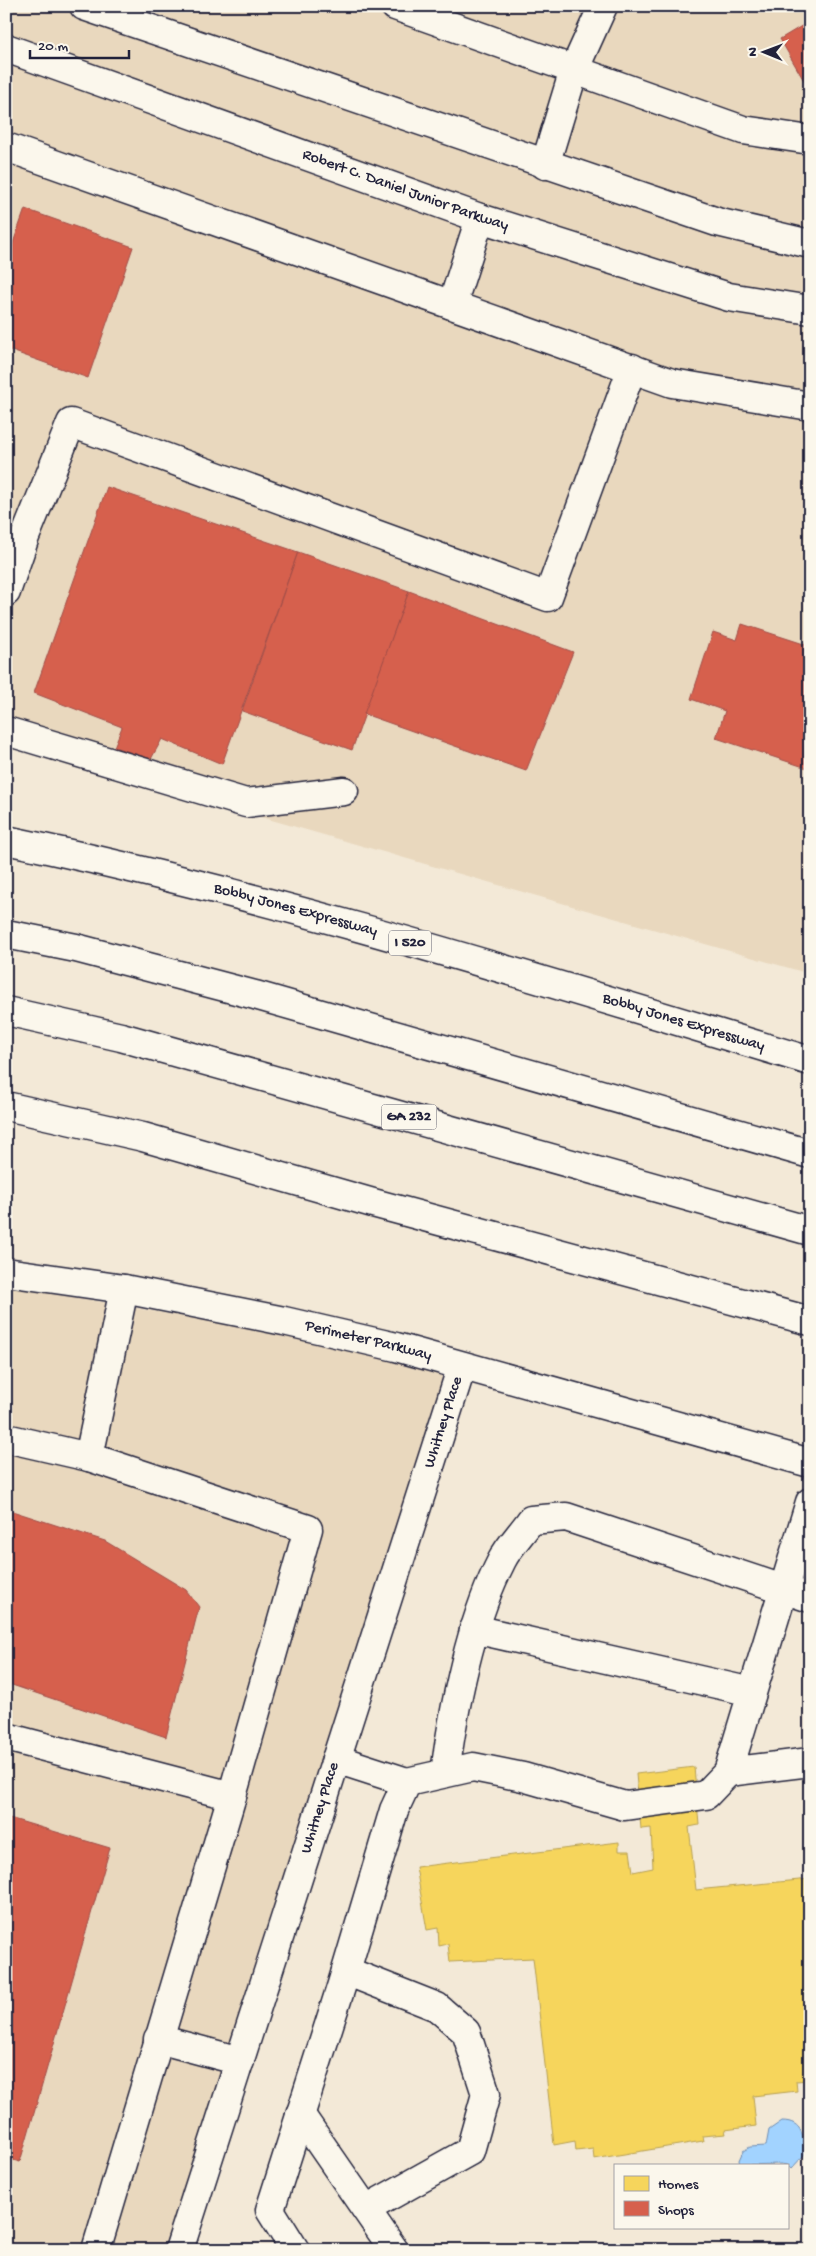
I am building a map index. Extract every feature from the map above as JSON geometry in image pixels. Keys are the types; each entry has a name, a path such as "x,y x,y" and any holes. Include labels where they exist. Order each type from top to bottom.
{"main road":[{"path":"84,6 503,148 545,165 717,222 810,244"},
{"path":"395,6 743,130 810,140"},
{"path":"545,165 574,70 603,6"},
{"name":"Robert C. Daniel Junior Parkway","path":"6,48 480,218 729,297 810,310"},
{"path":"6,147 672,383 810,406"},
{"path":"452,305 480,218"},
{"path":"6,592 15,534 71,423 548,597 632,368"},
{"path":"6,731 246,803 344,791"},
{"name":"Bobby Jones Expressway","path":"6,840 112,862 284,907 571,989 810,1061"},
{"path":"6,934 76,948 256,995 810,1154"},
{"name":"GA 232","path":"6,1011 130,1040 810,1231"},
{"path":"6,1106 143,1137 374,1203 810,1321"},
{"name":"Perimeter Parkway","path":"6,1272 124,1289 284,1321 396,1347 810,1463"},
{"path":"89,1457 124,1289"},
{"name":"Whitney Place","path":"179,2250 462,1366"},
{"path":"6,1438 89,1457 308,1529 232,1796 96,2250"},
{"path":"336,1759 407,1782 473,1767 523,1777 625,1806 706,1795 728,1772 810,1502"},
{"path":"445,1773 450,1733 474,1630 502,1559 531,1520 566,1517 783,1591 810,1598"},
{"path":"474,1630 752,1692"},
{"path":"6,1737 232,1796"},
{"path":"728,1772 810,1762"},
{"path":"295,2250 270,2210 346,1971 394,1810 407,1782"},
{"path":"346,1971 437,2007 466,2032 486,2094 470,2151 366,2209"},
{"path":"158,2040 240,2061"},
{"path":"300,2114 394,2250"}],"shaded area":[{"path":"6,6 810,6 810,974 6,744"},
{"path":"6,1285 462,1366 179,2250 6,2250"}],"water":[{"path":"782,2121 794,2124 803,2136 804,2155 791,2169 788,2164 740,2164 739,2160 743,2151 750,2147 766,2146 769,2130"}],"building: Homes":[{"path":"694,1767 699,1825 689,1827 696,1890 810,1879 810,2080 796,2081 797,2091 753,2096 756,2126 725,2130 726,2134 702,2136 703,2141 594,2159 593,2149 576,2151 575,2141 554,2145 533,1958 450,1962 448,1944 439,1946 438,1928 427,1930 416,1867 619,1842 619,1851 630,1851 633,1872 653,1868 651,1828 641,1829 636,1774"}],"building: Shops":[{"path":"810,21 810,91 780,39"},
{"path":"25,209 133,247 88,378 6,349 6,263"},
{"path":"107,487 298,552 222,764 162,739 151,759 114,747 122,727 34,693"},
{"path":"298,552 409,591 352,750 242,711"},
{"path":"409,591 573,652 526,771 364,714"},
{"path":"742,624 810,646 810,769 716,738 725,711 691,699 713,632 737,640"},
{"path":"6,1509 105,1541 186,1590 199,1607 166,1737 6,1683"},
{"path":"6,1817 110,1848 20,2162 6,2158"}]}
